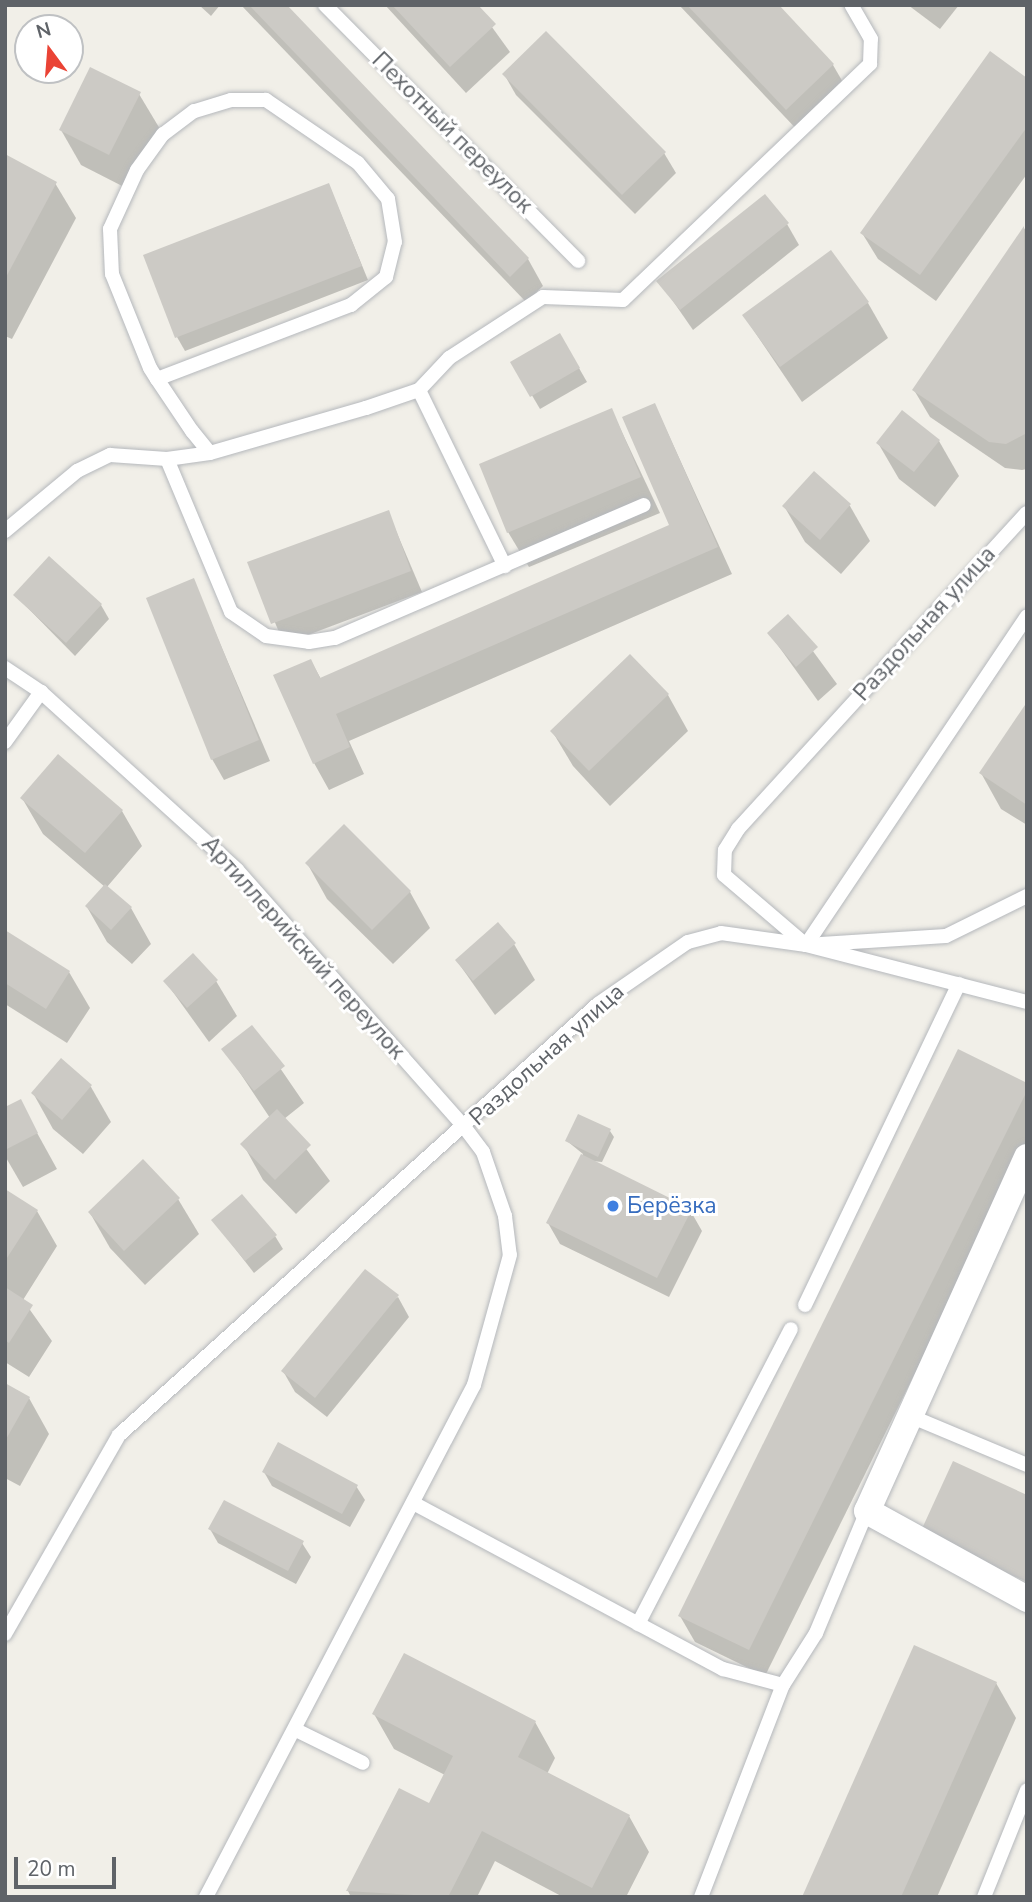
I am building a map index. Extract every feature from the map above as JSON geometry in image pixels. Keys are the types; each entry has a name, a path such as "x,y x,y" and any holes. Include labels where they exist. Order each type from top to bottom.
{"street":[{"path":"1027,1157 867,1511 1027,1599"}],"lane":[{"name":"Пехотный переулок","path":"326,5 578,261"},
{"path":"5,531 77,471 110,455 167,459 210,453 419,390 449,358 543,296 623,300 870,64 871,39 851,5"},
{"path":"157,379 351,305 386,277 395,242 388,199 358,163 266,100 231,100 194,111 163,134 137,170 110,229 113,274 157,379 210,453"},
{"path":"419,390 505,566"},
{"path":"167,459 231,612 266,636 335,638 644,505"},
{"name":"Раздольная улица","path":"806,945 724,875 725,850 1027,513"},
{"path":"806,945 1027,616"},
{"name":"Артиллерийский переулок","path":"5,668 41,692 237,870 465,1128 495,1183 510,1255 474,1385 298,1731 206,1897"},
{"path":"5,742 41,692"},
{"path":"806,945 946,936 1027,896"},
{"name":"Раздольная улица","path":"5,1634 120,1435 465,1128 598,1004 688,942 721,933 806,945"},
{"path":"806,945 1027,1002"},
{"path":"805,1306 959,984"},
{"path":"638,1624 791,1329"},
{"path":"910,1416 1027,1465"},
{"path":"413,1503 723,1669 783,1685"},
{"path":"701,1897 783,1685 816,1633 867,1511"},
{"path":"298,1731 363,1763"},
{"path":"984,1897 1027,1790"}],"building":[{"path":"249,5 287,5 529,258 510,277"},
{"path":"392,5 478,5 496,24 450,67"},
{"path":"687,5 779,5 834,64 786,110"},
{"path":"546,31 666,152 622,195 502,74"},
{"path":"990,51 1027,78 1027,127 920,275 860,233"},
{"path":"90,67 141,92 109,155 59,130 84,84"},
{"path":"5,154 57,182 5,279"},
{"path":"329,183 362,266 175,338 143,255"},
{"path":"765,194 789,223 680,310 656,281"},
{"path":"1024,226 1027,433 1006,444 989,442 912,390"},
{"path":"831,250 869,302 780,367 742,315"},
{"path":"560,333 580,368 530,397 510,362"},
{"path":"655,403 718,547 336,714 350,747 313,764 273,675 311,659 320,678 669,525 622,417"},
{"path":"612,408 641,477 507,533 479,464"},
{"path":"902,410 940,440 914,472 876,443"},
{"path":"814,471 851,504 820,540 782,506"},
{"path":"389,510 411,571 271,624 247,562"},
{"path":"49,556 102,604 66,643 13,595"},
{"path":"194,578 259,740 211,760 146,598"},
{"path":"788,614 818,647 796,667 767,633"},
{"path":"630,654 669,694 589,771 550,731"},
{"path":"1027,702 1027,805 979,773"},
{"path":"58,754 123,810 85,853 20,798"},
{"path":"344,824 411,891 372,930 305,863"},
{"path":"105,884 132,907 111,930 85,906"},
{"path":"498,922 516,943 473,981 455,960"},
{"path":"5,930 70,971 46,1009 5,983"},
{"path":"193,953 218,980 187,1008 163,981"},
{"path":"252,1025 285,1066 254,1091 221,1049"},
{"path":"958,1049 1027,1083 1027,1091 749,1650 678,1616"},
{"path":"61,1058 92,1085 62,1120 31,1093"},
{"path":"21,1099 38,1133 5,1150 5,1107"},
{"path":"277,1109 311,1145 275,1180 240,1144"},
{"path":"578,1114 611,1129 598,1157 565,1141"},
{"path":"581,1154 692,1209 657,1278 546,1223"},
{"path":"143,1159 180,1198 124,1251 88,1212"},
{"path":"5,1189 38,1210 5,1261"},
{"path":"242,1194 277,1235 245,1261 211,1220"},
{"path":"365,1269 399,1295 315,1398 281,1371"},
{"path":"5,1287 33,1305 9,1343 5,1340"},
{"path":"5,1383 30,1397 5,1441"},
{"path":"278,1442 358,1485 342,1514 262,1472"},
{"path":"953,1461 1027,1495 1027,1582 920,1533"},
{"path":"224,1500 304,1541 288,1571 208,1529"},
{"path":"914,1645 997,1682 901,1897 802,1897"},
{"path":"404,1653 536,1721 518,1757 630,1815 592,1888 482,1831 448,1897 346,1891 399,1788 429,1803 453,1756 372,1714"}],"place":[{"name":"Берёзка","path":"613,1206"}]}
